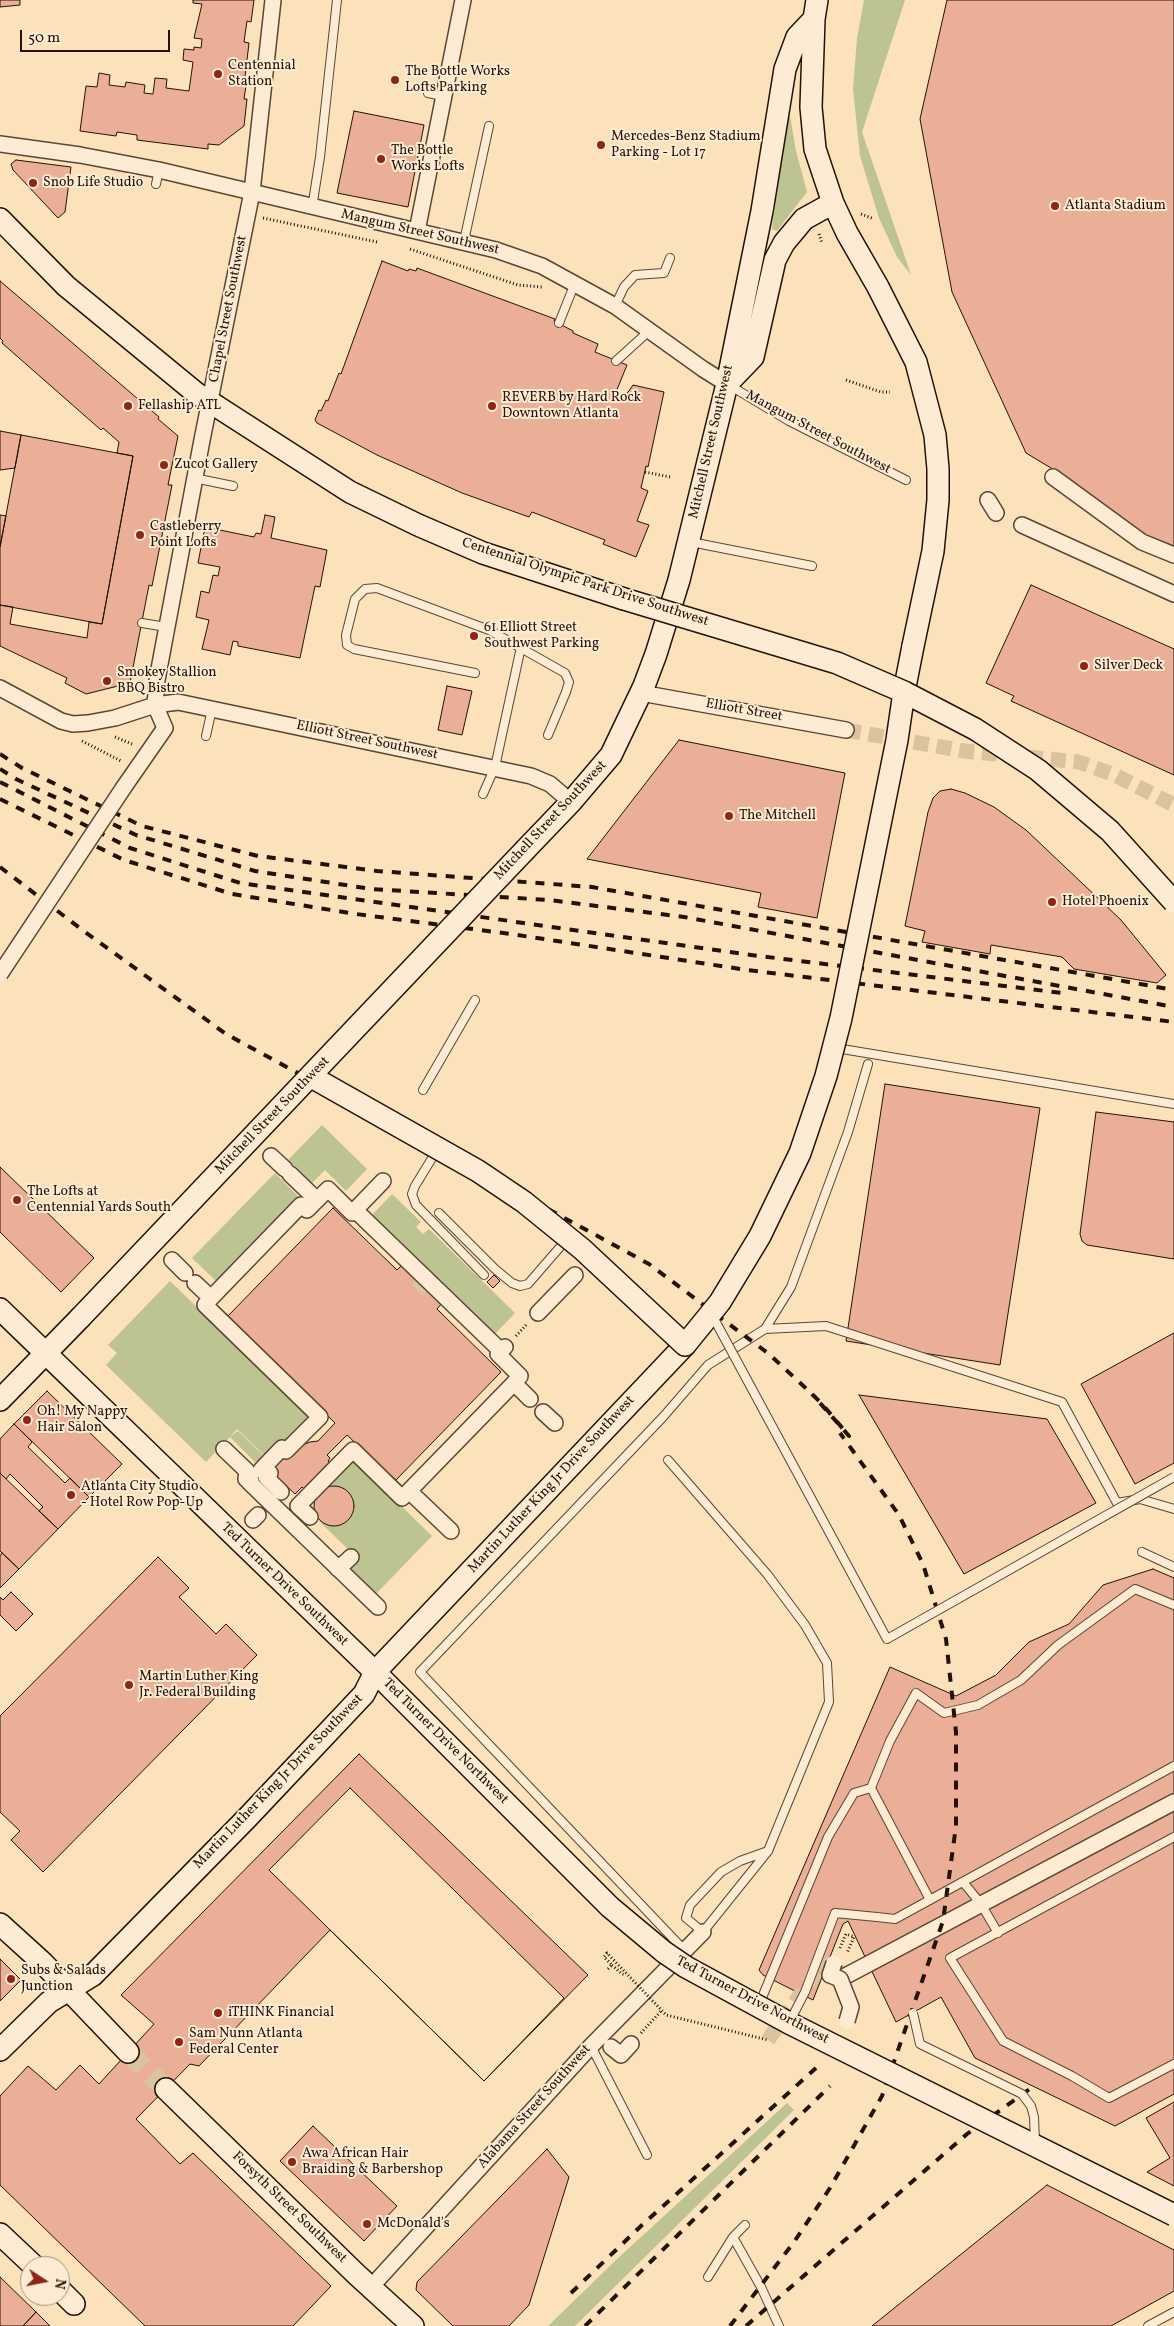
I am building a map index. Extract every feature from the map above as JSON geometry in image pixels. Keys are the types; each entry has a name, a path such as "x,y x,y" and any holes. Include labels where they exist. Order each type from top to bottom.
{"main road":[{"path":"727,384 753,357 775,260 784,243 804,219 833,203 815,149 812,132 811,106 816,9"},
{"name":"Mitchell Street Southwest","path":"0,1400 46,1354 571,802 612,755 642,693 656,654 689,541 727,384 762,210 785,70 797,37 816,9"},
{"name":"Martin Luther King Jr Drive Southwest","path":"0,2050 49,2002 70,1991 93,1975 129,1936 248,1817 357,1702 364,1694 375,1672 685,1345 720,1302 760,1236 783,1192 800,1153 826,1076 833,1047 895,750 904,692 932,552 938,469 935,435 916,362 878,287 846,233 833,203"},
{"name":"Centennial Olympic Park Drive Southwest","path":"0,219 66,286 130,340 210,402 350,492 418,525 483,552 624,599 837,663 904,692 975,729 1038,770 1110,831 1174,902"},
{"path":"310,1076 478,1171 524,1202 568,1238 685,1345"},
{"name":"Ted Turner Drive Southwest","path":"0,1309 375,1672"},
{"name":"Ted Turner Drive Northwest","path":"375,1672 629,1924 686,1967 789,2023 1174,2215"},
{"path":"0,1924 70,1991 128,2052"},
{"name":"Forsyth Street Southwest","path":"166,2089 370,2287 413,2326"},
{"path":"0,2234 23,2256"}],"street":[{"name":"Chapel Street Southwest","path":"155,705 156,680 194,478 252,192 273,0"},
{"path":"417,231 435,95 463,0"},
{"name":"Mangum Street Southwest","path":"0,144 80,155 157,177 252,192 312,208 464,241 542,266 615,306 727,384"},
{"path":"1054,477 1142,542 1174,555"},
{"path":"988,500 996,513"},
{"path":"1022,525 1174,594"},
{"name":"Elliott Street Southwest","path":"0,688 61,721 73,724 88,724 115,718 155,705 178,702 495,767 538,778 550,784 571,802"},
{"name":"Elliott Street","path":"642,693 846,730"},
{"path":"0,974 165,728 155,705"},
{"path":"271,1156 317,1200"},
{"path":"256,1475 282,1448 286,1451 320,1417 205,1305 302,1205 308,1210 328,1189 352,1213 383,1181"},
{"path":"292,1512 353,1450 402,1498 520,1376 498,1354 503,1349 425,1281 356,1210"},
{"path":"172,1260 211,1298"},
{"path":"538,1313 575,1275"},
{"path":"514,1382 530,1399"},
{"path":"544,1412 556,1423"},
{"path":"224,1449 247,1472 246,1479 270,1473 266,1477 272,1501"},
{"path":"256,1475 272,1501 292,1512 310,1517"},
{"path":"409,1491 451,1531"},
{"path":"292,1512 338,1570 378,1607"},
{"path":"338,1570 351,1557"},
{"path":"840,1979 1174,1802"},
{"name":"Alabama Street Southwest","path":"370,2287 590,2046 703,1932"},
{"path":"834,1963 830,1975 840,1979 851,2008 847,2020"},
{"path":"610,2047 621,2055 631,2044"}],"lane":[{"path":"312,208 320,157 337,0"},
{"path":"464,241 489,126"},
{"path":"615,306 624,288 635,275 664,273 670,258"},
{"path":"559,323 575,283"},
{"path":"616,361 649,331"},
{"name":"Mangum Street Southwest","path":"727,384 789,420 906,480"},
{"path":"194,478 233,486"},
{"path":"689,541 812,566"},
{"path":"475,673 354,649 347,644 346,635 355,599 365,589 378,588 489,630 565,673 569,682 548,736"},
{"path":"142,623 166,628"},
{"path":"483,794 495,767 521,647"},
{"path":"206,736 212,709"},
{"path":"423,1090 475,1000"},
{"path":"833,1047 1174,1104"},
{"path":"685,1951 420,1672 663,1418 708,1365 765,1328 790,1287 848,1132 868,1064"},
{"path":"438,1148 412,1194 416,1205 484,1275"},
{"path":"439,1213 495,1269 512,1283 520,1286 528,1284 568,1238"},
{"path":"709,1309 887,1639 1174,1478"},
{"path":"765,1328 826,1326 1062,1402 1117,1503 1140,1499 1174,1509"},
{"path":"668,1460 767,1574 805,1625 827,1663 829,1702 768,1851 703,1932 686,1918 690,1905 721,1872 740,1861 768,1851"},
{"path":"1142,1552 1174,1567"},
{"path":"930,1900 871,1788 890,1741 916,1692 944,1713 978,1705 1020,1680 1058,1645 1135,1589 1174,1606"},
{"path":"789,2023 805,1992 835,1913 896,1919 1173,1768"},
{"path":"758,2006 828,1837 854,1793 871,1788"},
{"path":"1174,1837 950,1958 1003,2041 1072,2076 1108,2098 1174,2064"},
{"path":"963,1882 981,1904 998,1932"},
{"path":"913,2013 920,2044 1022,2094 1031,2106 1035,2146"},
{"path":"590,2046 647,2155"},
{"path":"708,2277 733,2237 745,2225"},
{"path":"733,2237 761,2287 779,2326"},
{"path":"1148,2326 1174,2312"}],"path":[{"path":"248,215 380,242"},
{"path":"401,247 518,285 556,288 575,283"},
{"path":"846,380 881,392 890,392"},
{"path":"645,472 670,477"},
{"path":"112,735 149,751"},
{"path":"76,738 137,769"},
{"path":"503,1349 538,1313"},
{"path":"626,1975 626,1970 607,1953 604,1956 612,1965 622,1974 626,1975 666,2015 768,2040"},
{"path":"608,1969 612,1965"},
{"path":"631,2044 662,2010"}],"green space":[{"path":"864,0 905,0 862,132 911,275 897,257 879,218 860,156 853,89 857,38"},
{"path":"787,115 790,116 796,151 807,192 777,231 772,229"},
{"path":"322,1125 367,1169 346,1191 325,1170 312,1183 288,1160"},
{"path":"275,1173 298,1196 216,1281 192,1258"},
{"path":"392,1194 421,1222 416,1227 423,1234 429,1229 515,1313 494,1335 372,1215"},
{"path":"170,1281 312,1419 267,1458 237,1429 206,1462 106,1365 117,1353 108,1345"},
{"path":"238,1431 267,1459 259,1466 230,1437"},
{"path":"352,1458 432,1536 373,1597 343,1568 355,1556 319,1521 320,1519 326,1524 334,1526 342,1524 353,1513 352,1497 348,1491 335,1486 321,1491"},
{"path":"787,2103 794,2110 575,2326 548,2326 616,2260"}],"building":[{"path":"0,0 20,0 20,5 0,7"},
{"name":"Centennial Station","path":"193,0 254,0 251,22 247,21 244,42 249,43 244,85 246,86 244,99 247,99 244,126 219,145 208,144 208,149 137,140 137,135 117,132 116,136 80,131 86,86 97,87 99,73 110,75 109,85 125,87 126,82 145,85 144,93 153,94 155,78 167,79 166,88 189,91 193,62 183,60 184,49 194,50 194,47 201,48 202,39 194,38 202,4 193,3"},
{"name":"Atlanta Stadium","path":"947,0 1174,0 1174,547 1150,539 1056,471 1026,453 952,292 920,119"},
{"name":"The Bottle Works Lofts","path":"354,111 424,125 408,207 337,193"},
{"path":"16,160 71,167 65,212 58,218 13,170 11,164"},
{"name":"REVERB by Hard Rock Downtown Atlanta","path":"382,261 408,271 409,269 416,271 417,268 555,319 554,321 573,331 573,333 598,344 595,352 627,365 616,392 626,395 633,385 664,392 648,467 646,466 641,488 648,491 637,521 649,525 636,557 603,544 605,540 532,512 529,517 462,493 377,455 317,423 315,420 319,410 321,411 326,400 328,401 339,373 341,374"},
{"name":"Castleberry Point Lofts","path":"0,281 159,417 158,419 178,436 168,485 172,485 152,586 149,585 130,683 86,694 65,683 67,678 0,646 0,605 13,607 10,624 87,638 89,622 102,624 133,456 117,453 119,442 103,428 101,430 2,343 3,341 0,338"},
{"path":"0,431 21,435 15,468 0,470"},
{"path":"21,435 133,456 102,624 0,605 0,547"},
{"path":"0,515 6,516 0,547"},
{"path":"265,515 275,517 271,538 327,550 320,587 315,586 300,658 238,646 238,642 233,641 230,655 202,649 209,620 196,617 201,591 209,593 213,575 218,576 220,567 198,563 205,527 254,537 256,533 261,534"},
{"name":"Silver Deck","path":"1031,585 1174,649 1174,775 1011,701 1014,696 986,683"},
{"path":"447,686 472,691 462,735 438,730"},
{"name":"The Mitchell","path":"679,740 845,773 817,918 758,907 761,893 587,859"},
{"path":"951,789 965,793 994,807 1026,830 1121,920 1166,975 1157,983 1074,969 1062,957 991,945 990,954 922,942 925,931 905,926 928,812 933,798 940,791"},
{"path":"885,1084 1040,1108 1000,1365 846,1341"},
{"path":"1096,1112 1174,1122 1174,1259 1087,1245 1082,1241 1080,1234"},
{"name":"The Lofts at Centennial Yards South","path":"0,1167 94,1258 61,1292 0,1232"},
{"path":"333,1208 397,1270 403,1264 443,1302 437,1309 501,1372 395,1481 347,1435 327,1455 330,1458 328,1461 332,1465 306,1491 302,1487 295,1494 281,1481 280,1484 268,1467 282,1453 310,1442 318,1441 335,1423 227,1317"},
{"path":"494,1275 500,1281 493,1288 487,1282"},
{"path":"1174,1333 1174,1463 1135,1484 1081,1384"},
{"path":"47,1391 122,1464 89,1497 14,1424"},
{"path":"859,1395 1047,1419 1096,1503 964,1574"},
{"path":"14,1424 32,1442 28,1447 65,1483 70,1478 89,1497 58,1529 39,1511 43,1507 10,1474 6,1479 0,1473 0,1439"},
{"path":"0,1473 58,1529 19,1569 0,1551"},
{"path":"334,1486 348,1492 354,1506 348,1520 334,1526 320,1520 314,1506 320,1492"},
{"path":"2,1553 19,1569 0,1588 0,1556"},
{"name":"Martin Luther King Jr. Federal Building","path":"158,1557 189,1588 179,1597 216,1634 226,1624 257,1655 43,1872 11,1840 20,1831 0,1812 0,1716"},
{"path":"1153,1569 1174,1578 1174,2094 1115,2126 975,2058 941,1997 896,2022 848,1921 843,1924 813,2000 763,1975 759,1970 890,1667 956,1696 996,1675 1029,1642 1069,1624 1103,1585"},
{"path":"11,1592 33,1614 16,1631 0,1615 0,1597 3,1600"},
{"name":"Sam Nunn Atlanta Federal Center","path":"359,1754 588,1975 484,2081 330,1930 199,2066 190,2064 136,2119 180,2164 193,2153 331,2286 293,2326 145,2326 0,2185 0,2096 28,2066 56,2090 80,2065 99,2084 154,2024 121,1995"},
{"path":"350,1788 564,1998 484,2081 269,1870"},
{"path":"0,1959 21,1980 0,2001"},
{"path":"1174,2102 1174,2186 1147,2172 1170,2158 1146,2118"},
{"path":"313,2126 397,2206 364,2241 280,2161"},
{"path":"547,2149 569,2177 529,2305 509,2326 453,2326 416,2290 417,2282"},
{"path":"1047,2185 1174,2250 1174,2291 1111,2326 872,2326"},
{"path":"0,2277 20,2296 20,2306 30,2306 36,2312 23,2326 0,2326"},
{"path":"36,2312 50,2326 23,2326"}],"tunnel":[{"path":"846,730 964,751 1079,762 1115,775 1174,805"},
{"path":"417,1290 423,1283"},
{"path":"768,2040 822,1964 840,1971 842,1965"},
{"path":"128,2052 166,2089"}],"railway":[{"path":"0,754 22,768 142,826 258,856 377,871 592,887 1174,990"},
{"path":"0,769 16,779 136,835 255,871 371,889 549,900 684,917 1174,1007"},
{"path":"0,782 130,848 240,883 751,955 1062,993"},
{"path":"0,799 124,860 232,894 356,914 511,934 747,970 1174,1022"},
{"path":"0,867 81,929 226,1034 649,1264 769,1354 812,1394 823,1405 849,1436 812,1394"},
{"path":"730,2326 794,2242 830,2188 882,2096 943,1921 956,1826 956,1732 946,1639 923,1564 899,1515 840,1433"},
{"path":"571,2293 641,2226 816,2068"},
{"path":"585,2326 830,2086"},
{"path":"746,2326 967,2134 1031,2088"}],"place":[{"name":"Centennial Station","path":"218,74"},
{"name":"The Bottle Works Lofts Parking","path":"395,80"},
{"name":"Mercedes-Benz Stadium Parking - Lot 17","path":"601,145"},
{"name":"The Bottle Works Lofts","path":"381,159"},
{"name":"Snob Life Studio","path":"33,183"},
{"name":"Atlanta Stadium","path":"1055,206"},
{"name":"Fellaship ATL","path":"128,406"},
{"name":"REVERB by Hard Rock Downtown Atlanta","path":"492,406"},
{"name":"Zucot Gallery","path":"164,465"},
{"name":"Castleberry Point Lofts","path":"140,535"},
{"name":"61 Elliott Street Southwest Parking","path":"474,636"},
{"name":"Silver Deck","path":"1084,666"},
{"name":"Smokey Stallion BBQ Bistro","path":"107,681"},
{"name":"The Mitchell","path":"729,816"},
{"name":"Hotel Phoenix","path":"1052,902"},
{"name":"The Lofts at Centennial Yards South","path":"17,1200"},
{"name":"Oh! My Nappy Hair Salon","path":"27,1420"},
{"name":"Atlanta City Studio - Hotel Row Pop-Up","path":"71,1495"},
{"name":"Martin Luther King Jr. Federal Building","path":"129,1685"},
{"name":"Subs & Salads Junction","path":"11,1979"},
{"name":"iTHINK Financial","path":"218,2013"},
{"name":"Sam Nunn Atlanta Federal Center","path":"179,2042"},
{"name":"Awa African Hair Braiding & Barbershop","path":"292,2162"},
{"name":"McDonald's","path":"367,2224"}]}
